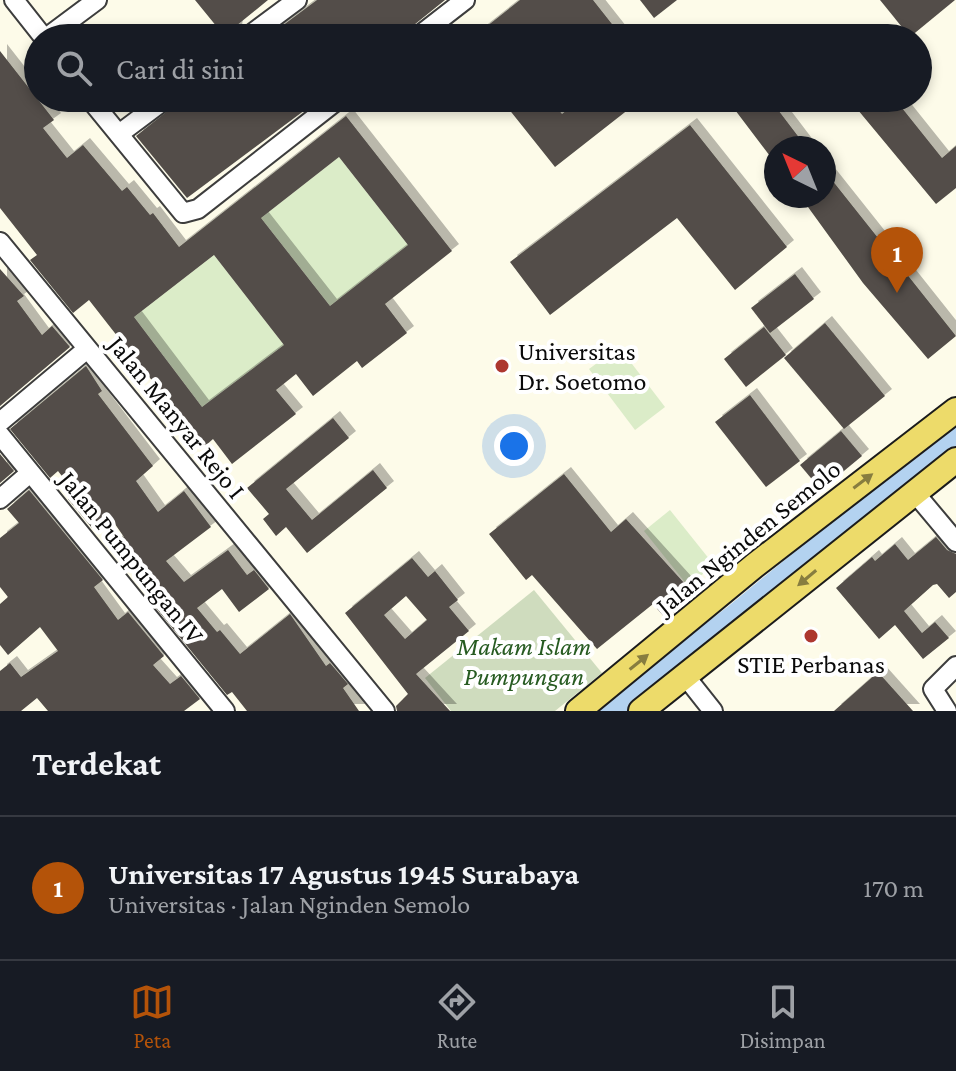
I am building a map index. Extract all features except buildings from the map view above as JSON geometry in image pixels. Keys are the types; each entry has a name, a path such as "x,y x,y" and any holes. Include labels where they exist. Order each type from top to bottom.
{"main road":[{"name":"Jalan Nginden Semolo","path":"641,711 686,677 956,410"},
{"name":"Jalan Nginden Semolo","path":"578,711 848,520 915,493 956,460"}],"street":[{"path":"14,0 34,24"},
{"path":"64,24 97,0"},
{"path":"265,24 297,0"},
{"path":"434,24 465,0"},
{"path":"101,112 183,213 198,209 322,112"},
{"path":"119,134 148,112"},
{"name":"Jalan Manyar Rejo I","path":"0,242 385,711"},
{"path":"0,422 87,349"},
{"name":"Jalan Pumpungan IV","path":"0,435 225,711"},
{"path":"0,499 30,473"},
{"path":"915,493 956,542"},
{"path":"947,711 933,689 956,666"},
{"path":"686,677 713,711"}],"green space":[{"path":"339,157 408,245 330,306 261,218"},
{"path":"214,255 284,345 202,407 134,317"},
{"path":"619,347 665,407 635,430 589,369"},
{"path":"670,510 714,565 688,586 644,531"},
{"name":"Makam Islam Pumpungan","path":"534,590 602,673 555,711 451,711 425,678"}],"waterway":[{"path":"614,711 735,620 956,439"}],"place":[{"name":"Universitas 17 Agustus 1945 Surabaya","path":"897,293"},
{"name":"Universitas Dr. Soetomo","path":"502,366"},
{"name":"STIE Perbanas","path":"811,636"}]}
